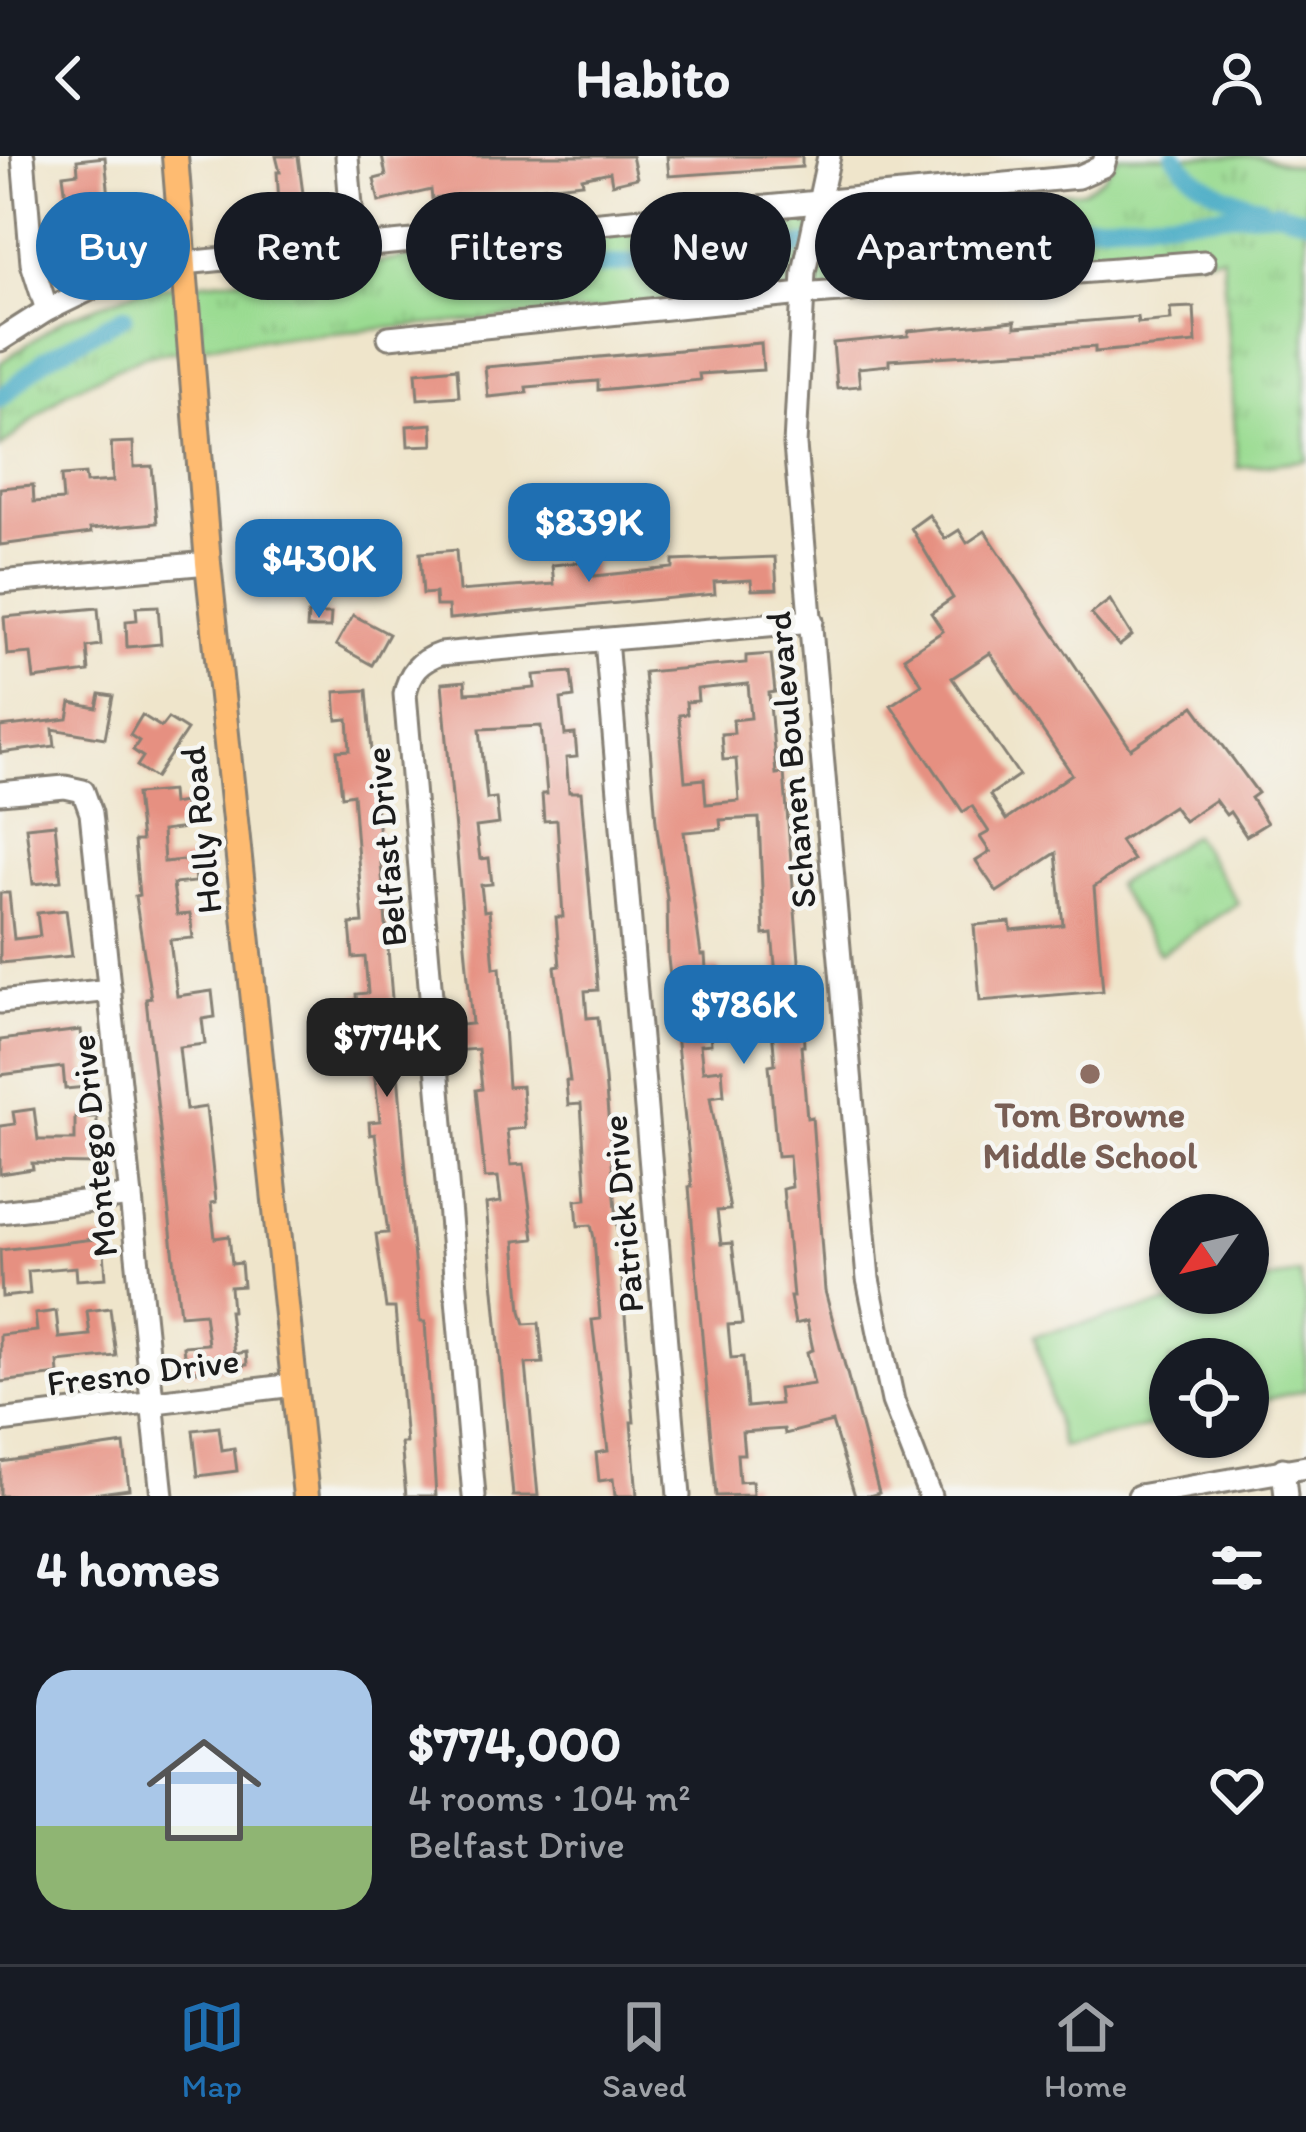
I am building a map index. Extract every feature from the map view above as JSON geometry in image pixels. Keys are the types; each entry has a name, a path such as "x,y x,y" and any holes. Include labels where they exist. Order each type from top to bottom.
{"main road":[{"name":"Holly Road","path":"175,156 178,192"},
{"name":"Holly Road","path":"187,300 208,563 306,1496"}],"street":[{"path":"23,156 32,263 47,310"},
{"path":"347,156 350,192"},
{"name":"Schanen Boulevard","path":"820,192 829,156"},
{"path":"922,192 1078,177 1105,161"},
{"path":"382,241 815,202"},
{"name":"Schanen Boulevard","path":"815,215 803,283 795,445 868,1279 893,1401 930,1496"},
{"path":"389,337 803,283 1204,262"},
{"path":"0,340 68,300"},
{"path":"0,582 208,563"},
{"name":"Belfast Drive","path":"474,1496 405,694 416,667 440,654 812,621"},
{"name":"Patrick Drive","path":"606,640 679,1496"},
{"name":"Montego Drive","path":"0,793 64,787 83,791 91,813 162,1496"},
{"path":"0,1002 110,990"},
{"path":"0,1212 131,1196"},
{"name":"Fresno Drive","path":"0,1421 294,1385"},
{"path":"1139,1496 1294,1468 1286,1496"}],"green space":[{"path":"1118,156 1257,156 1306,168 1306,460 1238,468 1222,256 1095,267 1095,192 1071,192 1083,191 1103,178"},
{"path":"815,214 815,291 791,293 791,216"},
{"path":"630,230 630,300 714,300 230,342 144,356 66,392 0,448 0,363 64,319 113,300 190,300 190,284 214,281 214,300 382,300 382,262 406,258 406,300 606,300 606,232"},
{"path":"1193,835 1238,903 1160,954 1115,885"},
{"path":"1299,1273 1306,1302 1306,1390 1269,1399 1269,1338 1149,1338 1149,1427 1062,1447 1035,1335 1149,1308 1149,1314 1269,1314 1269,1280"}],"building":[{"path":"276,156 298,156 303,192 278,192"},
{"path":"382,156 632,156 637,178 612,184 610,172 582,178 583,183 498,192 406,192 382,201 374,179 386,176"},
{"path":"667,156 802,156 802,167 669,176"},
{"path":"105,157 108,192 65,192 63,175 78,173 77,160"},
{"path":"1194,307 1196,343 889,360 889,365 858,368 860,386 837,388 833,343 1015,321 1015,327 1137,317 1138,323 1171,320 1170,308"},
{"path":"761,343 763,370 699,374 700,380 598,390 598,381 526,387 527,393 488,397 485,367"},
{"path":"457,368 459,396 418,399 416,372"},
{"path":"432,424 433,445 408,446 407,426"},
{"path":"133,442 134,467 152,466 157,523 0,545 0,488 33,485 34,502 63,500 61,476 85,474 86,483 113,481 111,443"},
{"path":"929,515 945,539 959,530 967,543 985,531 1131,749 1194,706 1258,793 1251,798 1267,823 1246,836 1215,800 1184,821 1173,806 1120,841 1133,860 1094,887 1103,991 980,1001 974,925 1010,922 1011,930 1063,925 1056,853 997,892 976,861 990,852 980,837 989,832 972,806 963,812 891,705 922,684 904,657 943,631 931,613 953,598 911,528","holes":["990,653 1072,774 1006,820 990,795 1019,775 952,678"]},
{"path":"456,550 459,591 554,584 552,565 593,561 594,576 673,568 673,561 775,557 777,589 752,590 751,580 714,582 715,594 449,619 448,606 436,606 435,593 423,594 420,553"},
{"path":"1110,600 1132,636 1119,646 1091,614"},
{"path":"158,606 161,644 127,647 126,621 137,620 136,607"},
{"path":"98,608 101,645 87,647 89,672 34,679 31,653 7,655 4,617"},
{"path":"308,614 331,614 330,628 307,628"},
{"path":"353,615 389,634 372,665 336,645"},
{"path":"771,654 775,692 769,693 776,774 784,773 801,986 801,1046 807,1118 812,1117 825,1291 879,1493 869,1496 855,1496 832,1422 785,1434 784,1429 742,1432 744,1454 737,1454 739,1482 752,1481 753,1495 716,1496 644,672 746,663 746,656","holes":["748,684 751,718 733,720 734,733 721,734 723,760 736,759 739,801 706,804 704,779 685,781 679,715 687,714 686,702 698,701 697,689","759,818 764,935 772,934 779,1005 770,1006 775,1064 769,1065 777,1156 789,1155 792,1187 783,1189 790,1297 795,1324 807,1321 814,1384 778,1389 780,1404 747,1407 743,1357 731,1358 728,1325 742,1324 732,1243 721,1244 717,1211 730,1210 710,1097 724,1095 722,1069 703,1071 700,1045 711,1044 707,999 721,997 719,968 706,969 705,955 701,955 684,832 721,829 720,820"]},
{"path":"571,672 574,697 561,699 565,735 575,734 577,757 566,758 569,792 581,792 598,990 585,991 587,1018 598,1017 605,1079 637,1496 615,1496 613,1479 599,1481 596,1453 608,1451 592,1320 600,1319 594,1238 591,1225 578,1226 576,1200 587,1199 581,1104 568,1105 566,1081 570,1081 555,967 560,966 556,917 563,917 557,820 544,821 542,794 547,794 541,726 480,729 487,799 496,798 499,824 476,827 480,859 489,858 492,884 481,885 484,911 489,910 494,968 500,967 508,1087 522,1086 525,1128 507,1130 511,1165 524,1164 534,1239 515,1241 521,1311 525,1324 539,1323 543,1363 526,1364 538,1496 513,1496 486,1204 501,1202 498,1177 485,1178 476,1090 482,1089 478,1049 452,1051 449,1026 472,1024 442,683 465,681 466,693 501,691 535,688 534,675"},
{"path":"367,690 408,1196 420,1322 425,1322 436,1496 406,1496 395,1308 386,1308 376,1234 388,1233 375,1134 370,1135 369,1122 380,1121 368,1021 358,1022 356,994 368,993 365,957 353,958 350,924 363,923 353,794 342,796 337,751 350,750 348,719 337,720 335,692"},
{"path":"100,694 113,696 105,738 53,729 55,746 0,753 0,727 68,719 71,703 97,708"},
{"path":"142,715 161,727 168,718 187,730 155,778 137,766 143,757 133,750 139,741 130,735"},
{"path":"171,791 172,804 184,802 186,828 162,831 164,862 193,859 195,882 173,884 177,915 190,914 193,938 170,940 177,996 212,991 215,1017 202,1019 205,1044 179,1047 186,1110 206,1107 215,1238 229,1236 232,1264 241,1263 243,1286 230,1287 229,1311 234,1354 246,1352 247,1365 186,1372 183,1346 208,1344 204,1313 180,1315 146,999 151,998 135,896 139,895 134,841 141,841 136,794"},
{"path":"55,824 61,881 33,884 26,827"},
{"path":"0,893 9,893 14,939 40,936 37,913 66,910 72,956 0,963"},
{"path":"81,1030 87,1087 65,1089 63,1067 0,1075 0,1040"},
{"path":"34,1109 38,1140 75,1140 75,1117 97,1117 97,1164 32,1163 33,1169 0,1174 0,1126 15,1124 13,1112"},
{"path":"103,1238 106,1278 77,1280 76,1267 28,1271 30,1294 2,1297 0,1250"},
{"path":"110,1308 116,1356 58,1362 59,1375 0,1382 0,1335 37,1331 35,1314 56,1311 59,1338 90,1335 87,1311"},
{"path":"219,1427 222,1450 234,1448 237,1471 198,1476 193,1430"},
{"path":"124,1444 129,1489 78,1496 0,1496 0,1462"}],"waterway":[{"path":"1175,156 1213,189 1260,206"},
{"path":"606,265 863,240 1277,211 1306,219"},
{"path":"0,399 45,359 124,316"}],"place":[{"name":"Tom Browne Middle School","path":"1090,1074"}]}
